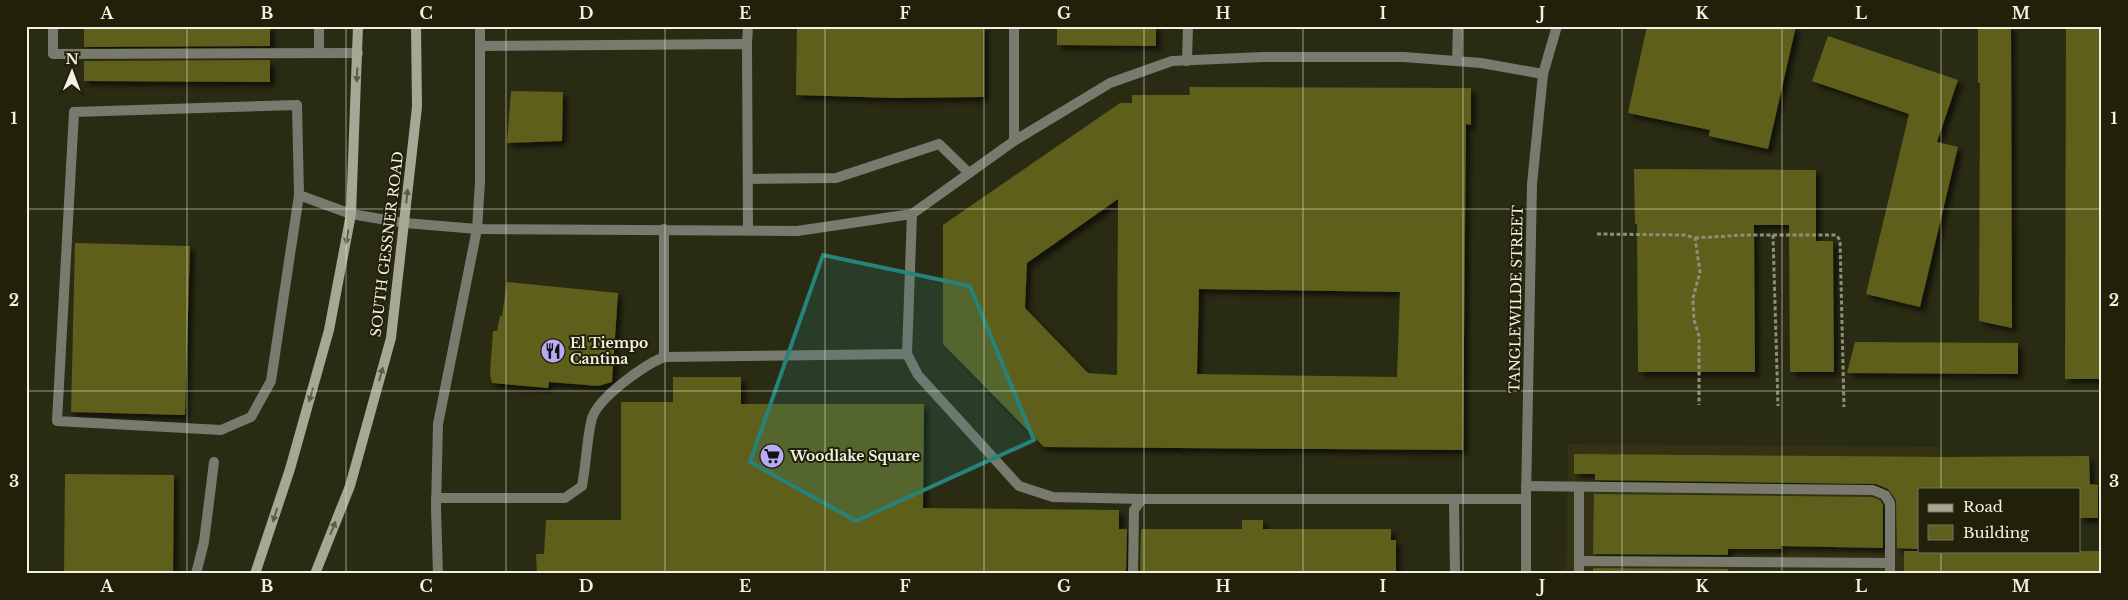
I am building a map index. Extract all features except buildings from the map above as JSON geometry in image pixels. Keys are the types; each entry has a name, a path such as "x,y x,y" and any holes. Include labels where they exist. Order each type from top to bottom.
{"main road":[{"path":"255,574 290,469 330,330 351,214 358,26"},
{"name":"SOUTH GESSNER ROAD","path":"315,574 350,486 392,338 417,106 416,26"}],"street":[{"path":"53,26 53,54 358,53"},
{"path":"319,26 319,52"},
{"path":"438,574 436,498 438,424 477,229 480,182 480,26"},
{"path":"748,26 748,230"},
{"path":"1014,26 1014,141"},
{"path":"1187,61 1188,26"},
{"path":"1457,61 1458,26"},
{"name":"TANGLEWILDE STREET","path":"1526,574 1532,184 1543,74 1557,26"},
{"path":"480,46 748,44"},
{"path":"299,195 351,214 405,222 477,229 797,230 912,214 1014,141 1110,83 1172,61 1263,57 1404,58 1481,63 1543,74"},
{"path":"297,105 299,195 271,382 251,417 221,430 57,421 74,112 297,105"},
{"path":"748,178 836,178 939,144 969,173"},
{"path":"912,214 907,354 918,375 1019,486 1053,497 1142,499 1526,499"},
{"path":"664,229 664,357"},
{"path":"436,498 565,498 582,486 592,418 597,406 652,362 664,357 907,354"},
{"path":"196,574 204,542 214,462"},
{"path":"1526,486 1873,490 1884,495 1890,502 1890,568 1579,561"},
{"path":"1579,487 1579,574"},
{"path":"1133,574 1134,510 1142,499"},
{"path":"1454,500 1455,574"}],"path":[{"path":"1597,234 1685,235 1695,238 1744,235 1836,235 1840,240 1844,407"},
{"path":"1773,236 1775,246 1778,406"},
{"path":"1695,238 1700,272 1693,298 1694,320 1699,336 1699,405"}],"highlighted area":[{"path":"823,255 970,286 1034,440 856,521 750,462"}],"shaded area":[{"path":"1568,444 1940,447 1938,488 1918,488 1918,552 1936,574 1566,574"}],"place":[{"name":"El Tiempo Cantina","path":"553,351"},
{"name":"Woodlake Square","path":"772,456"}]}
